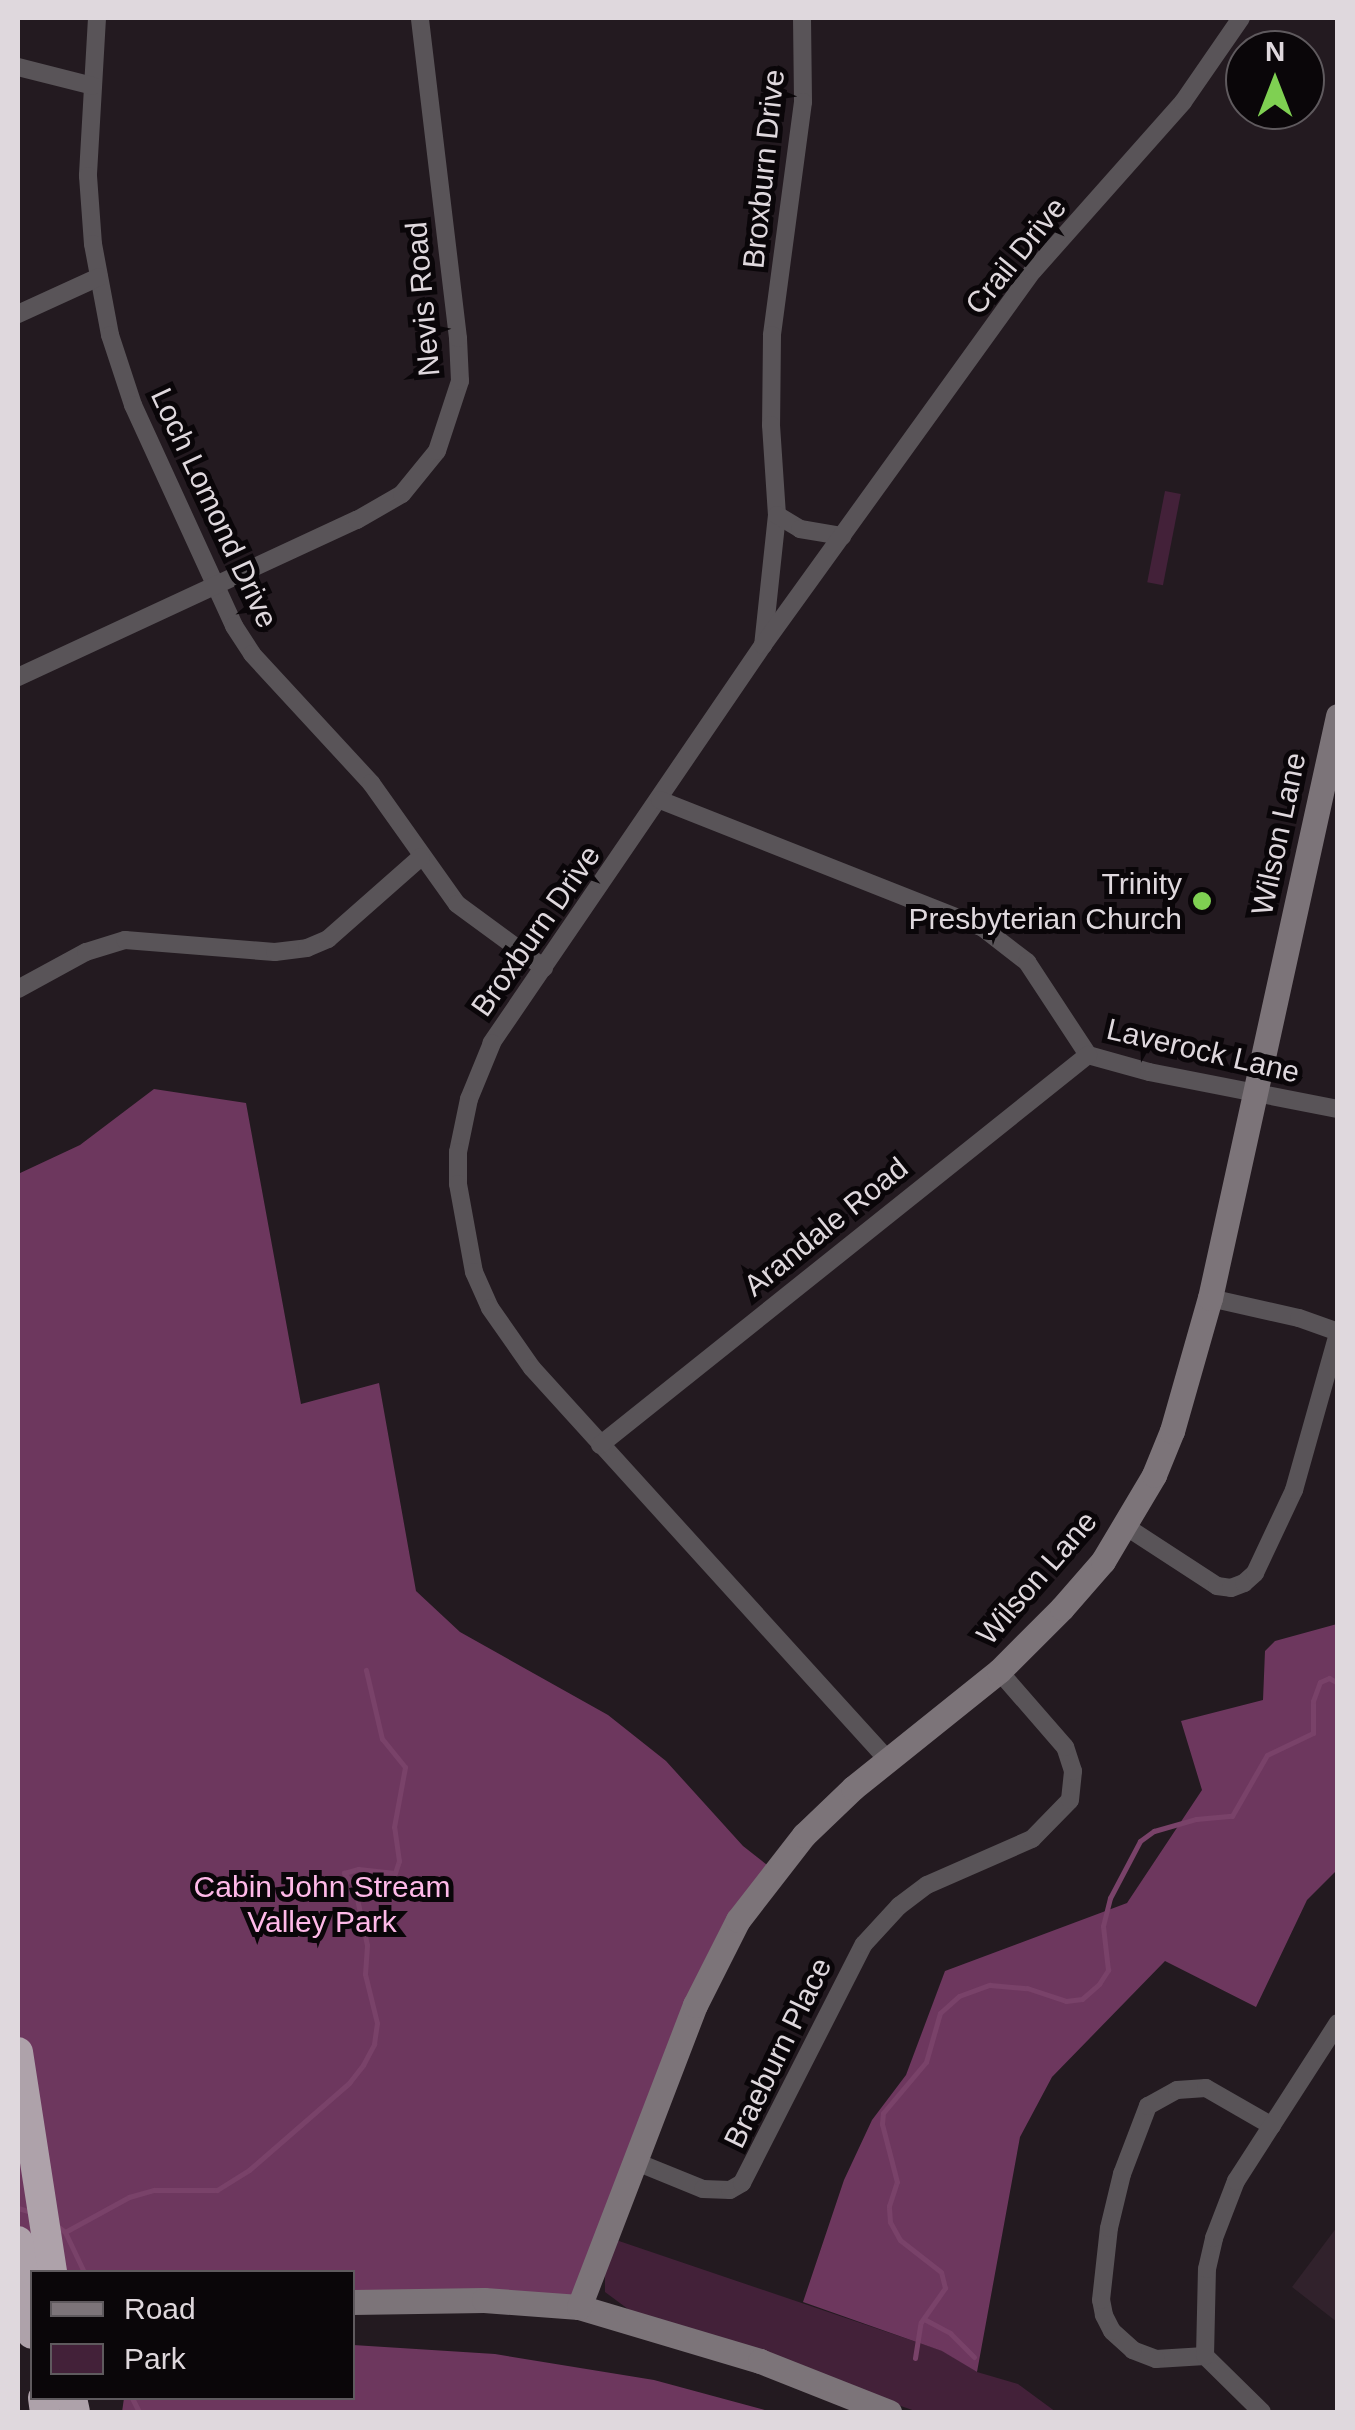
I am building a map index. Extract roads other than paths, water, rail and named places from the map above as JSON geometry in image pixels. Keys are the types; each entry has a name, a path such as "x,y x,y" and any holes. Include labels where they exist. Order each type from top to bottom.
{"highway":[{"path":"18,2052 52,2270"},
{"path":"18,2241 30,2321"}],"main road":[{"name":"Wilson Lane","path":"579,2307 695,2005 738,1920 804,1835 999,1670 1082,1584 1125,1526 1172,1431 1210,1298 1338,716"},
{"path":"355,2302 484,2300 579,2307 760,2361 889,2412"}],"street":[{"name":"Loch Lomond Drive","path":"97,18 88,176 110,336 133,405 216,585 252,654 371,783 456,904 544,968"},
{"name":"Nevis Road","path":"18,678 402,494 437,451 460,381 420,18"},
{"name":"Broxburn Drive","path":"802,18 803,102 772,336 771,425 777,515 763,645 492,1043 470,1099 458,1152 460,1208 474,1272 490,1308 532,1368 888,1760"},
{"name":"Crail Drive","path":"763,645 1033,270 1183,102 1241,18"},
{"path":"18,67 92,86"},
{"path":"18,314 99,277"},
{"path":"777,515 800,529 842,536"},
{"name":"Laverock Lane","path":"660,800 983,928 1027,962 1088,1055 1256,1095 1338,1109"},
{"path":"18,989 86,952 125,940 274,952 307,948 328,939 421,858"},
{"name":"Arandale Road","path":"600,1445 1088,1055"},
{"path":"1125,1526 1217,1586 1244,1583 1256,1573 1294,1490 1338,1333 1299,1318 1210,1298"},
{"name":"Braeburn Place","path":"634,2161 703,2188 730,2190 742,2182 864,1944 900,1906 927,1885 1032,1839 1070,1800 1074,1771 1066,1747 999,1670"},
{"path":"1262,2412 1206,2356 1204,2310 1214,2238 1236,2182 1338,2023"},
{"path":"1206,2356 1156,2360 1133,2350 1112,2331 1104,2314 1101,2300 1109,2228 1122,2174 1148,2106 1177,2090 1206,2088 1272,2126"}],"waterway":[{"path":"65,2232 129,2197 154,2190 217,2190 249,2170 349,2083 363,2065 374,2044 377,2023 365,1974 367,1945 354,1885 344,1873 358,1869 395,1873 399,1861 394,1827 405,1767 382,1739 366,1670"},
{"path":"915,2358 921,2322 945,2288 941,2272 900,2240 890,2222 889,2206 897,2182 882,2124 883,2113 926,2062 940,2013 959,1996 990,1985 1027,1988 1066,2001 1082,1999 1108,1970 1103,1926 1110,1898 1140,1841 1154,1831 1196,1819 1232,1816 1267,1755 1313,1733 1313,1701 1320,1682 1329,1678 1338,1683"},
{"path":"18,2208 34,2213"},
{"path":"56,2225 65,2232 83,2270"},
{"path":"924,2319 950,2333 974,2357"},
{"path":"133,2400 139,2412"}],"place":[{"name":"Trinity Presbyterian Church","path":"1202,901"}],"park label":[{"name":"Cabin John Stream Valley Park","path":"322,1904"}]}
